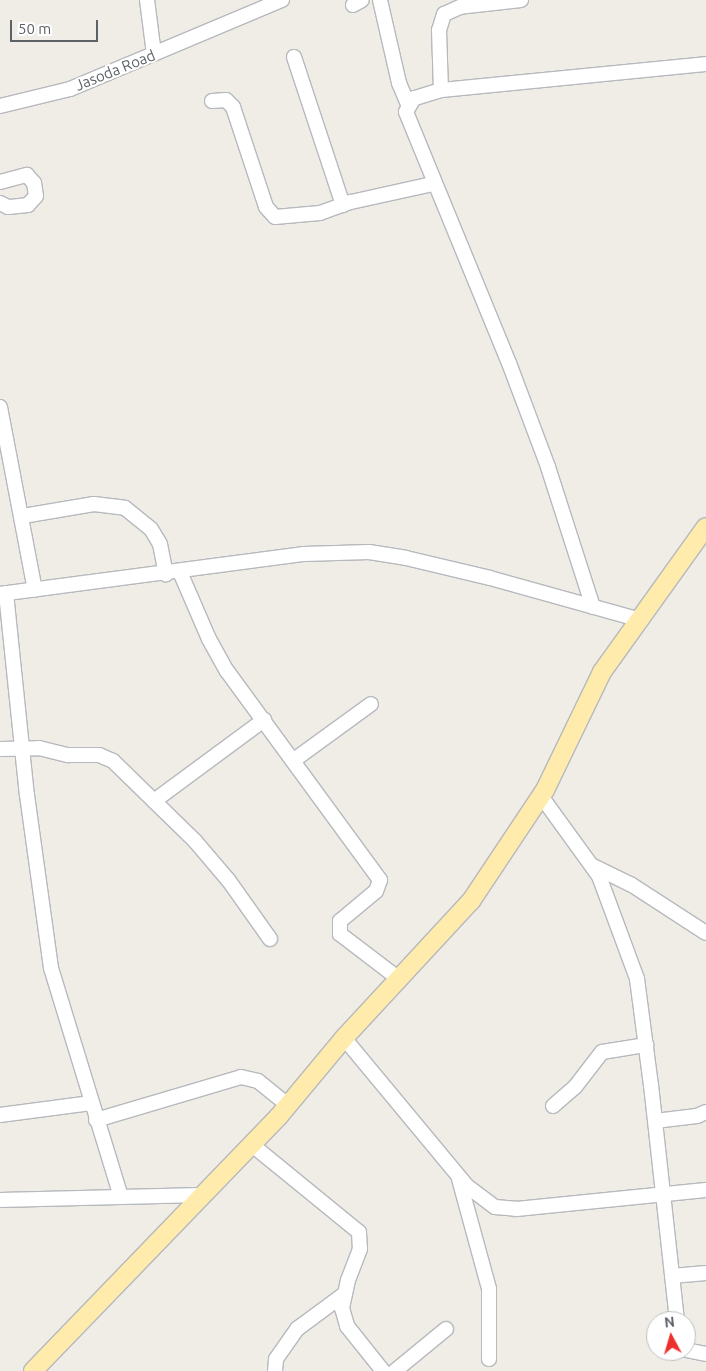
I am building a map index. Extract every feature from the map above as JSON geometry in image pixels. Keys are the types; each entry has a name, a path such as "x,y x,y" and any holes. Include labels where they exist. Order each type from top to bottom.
{"main road":[{"path":"33,1371 288,1105 344,1038 472,901 542,796 602,672 706,527"}],"street":[{"path":"147,0 154,54"},
{"name":"Jasoda Road","path":"0,106 70,89 282,0"},
{"path":"380,0 399,83 408,104 408,124 515,380 548,467 594,607"},
{"path":"441,90 438,30 444,14 460,7 521,0"},
{"path":"294,57 343,205"},
{"path":"408,104 422,94 441,90 706,64"},
{"path":"212,101 226,100 233,107 270,213 283,218 304,216 433,184"},
{"path":"0,182 27,175 34,183 36,196 28,204 8,207 0,203"},
{"path":"0,407 5,454 23,516 35,590"},
{"path":"23,516 94,504 125,508 152,529 173,573 227,671 380,880 376,891 340,921 340,934 399,979"},
{"path":"121,1197 51,968 21,748 3,593 173,573 304,554 369,552 406,558 640,620"},
{"path":"294,760 371,704"},
{"path":"154,801 264,720"},
{"path":"0,748 21,748 105,756 154,801 229,880 270,939"},
{"path":"542,796 592,865 606,888 636,979 655,1121 675,1311"},
{"path":"592,865 632,885 706,933"},
{"path":"344,1038 459,1177 482,1201 504,1209 706,1190"},
{"path":"553,1106 575,1087 602,1052 646,1045"},
{"path":"96,1120 241,1077 258,1081 288,1105"},
{"path":"0,1115 91,1103"},
{"path":"655,1121 696,1116 706,1112"},
{"path":"251,1144 338,1212 358,1232 360,1248 344,1295 342,1308 347,1326 384,1371"},
{"path":"459,1177 489,1289 488,1359"},
{"path":"0,1200 201,1195"},
{"path":"672,1276 706,1273"},
{"path":"275,1371 276,1359 297,1329 344,1295"},
{"path":"395,1371 446,1330"}]}
